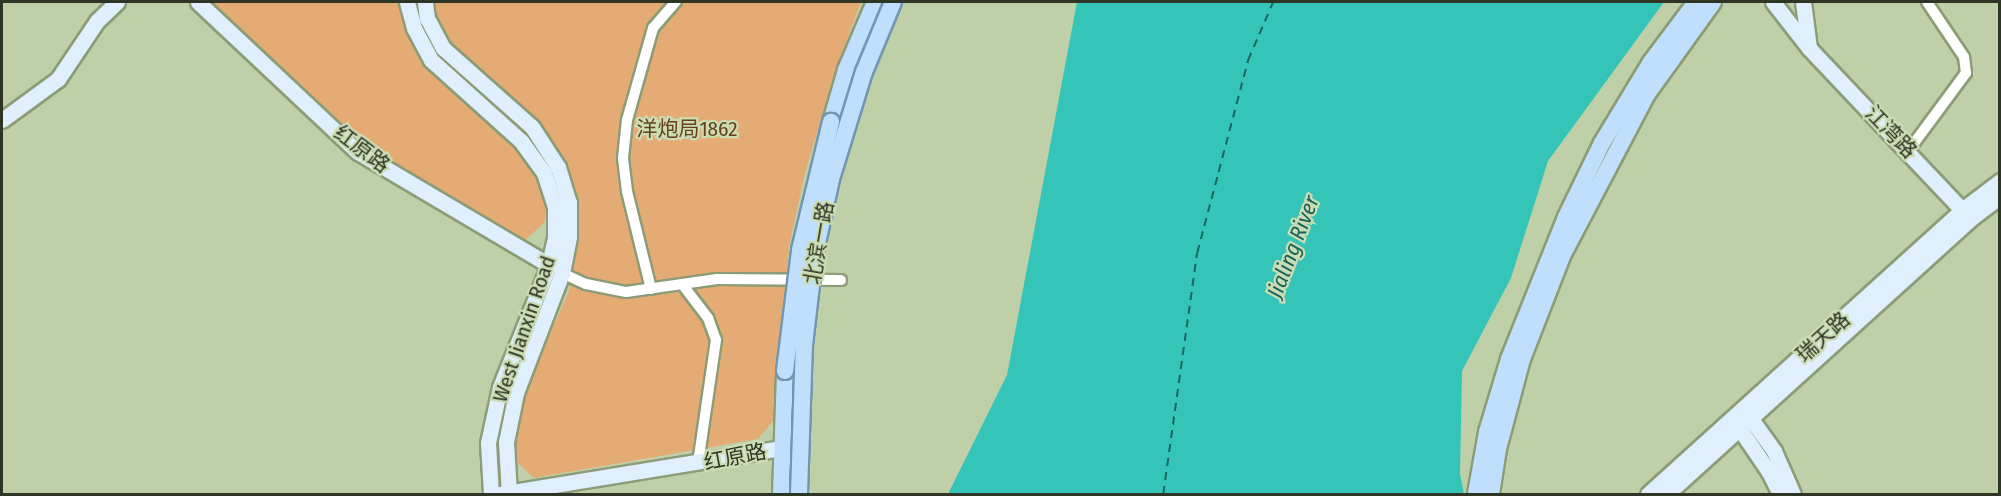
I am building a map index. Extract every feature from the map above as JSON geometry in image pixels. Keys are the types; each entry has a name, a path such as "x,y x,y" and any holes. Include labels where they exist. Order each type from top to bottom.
{"main road":[{"path":"2,120 58,79 97,21 117,2"},
{"name":"红原路","path":"198,2 358,152 556,269"},
{"name":"West Jianxin Road","path":"407,2 414,28 431,60 521,141 544,173 555,206 556,269"},
{"name":"West Jianxin Road","path":"425,2 427,18 443,48 532,127 558,167 569,202 569,237 500,387 488,443 501,494"},
{"name":"北滨一路","path":"781,495 780,448 787,342 800,250 846,70 875,2"},
{"name":"北滨一路","path":"799,495 798,445 804,345 815,252 831,179 864,72 893,2"},
{"path":"1476,495 1487,432 1536,286 1602,143 1651,62 1696,2"},
{"path":"1491,495 1498,449 1522,358 1563,254 1647,94 1713,2"},
{"name":"江湾路","path":"1773,2 1809,48 1909,150 1966,214"},
{"path":"1803,2 1809,48"},
{"name":"瑞天路","path":"1667,495 1742,419 2000,181"},
{"name":"瑞天路","path":"1966,214 2000,196"},
{"path":"1742,419 1780,495"},
{"path":"1742,419 1774,451 1793,495"},
{"name":"瑞天路","path":"1648,495 1742,419"},
{"name":"红原路","path":"501,494 698,464 798,445"}],"street":[{"path":"651,289 627,190 623,158 627,120 653,28 676,2"},
{"path":"1909,150 1966,72 1964,57 1927,2"},
{"path":"556,269 586,284 626,292 760,277 841,280"},
{"path":"682,284 708,318 716,340 698,464"}],"green space":[{"path":"209,2 399,2 408,32 518,147 537,175 547,201 545,222 523,242 362,145"},
{"name":"洋炮局1862","path":"429,2 861,2 837,66 805,173 789,247 774,420 758,439 534,478 517,462 514,445 523,395 569,291 578,236 577,199 565,164 446,46 431,16"}],"water":[{"name":"Jialing River","path":"1077,2 1664,2 1548,161 1511,278 1462,371 1460,474 1464,494 948,494 1007,375"}],"ferry route":[{"path":"1163,494 1197,253 1248,60 1273,2"}]}
